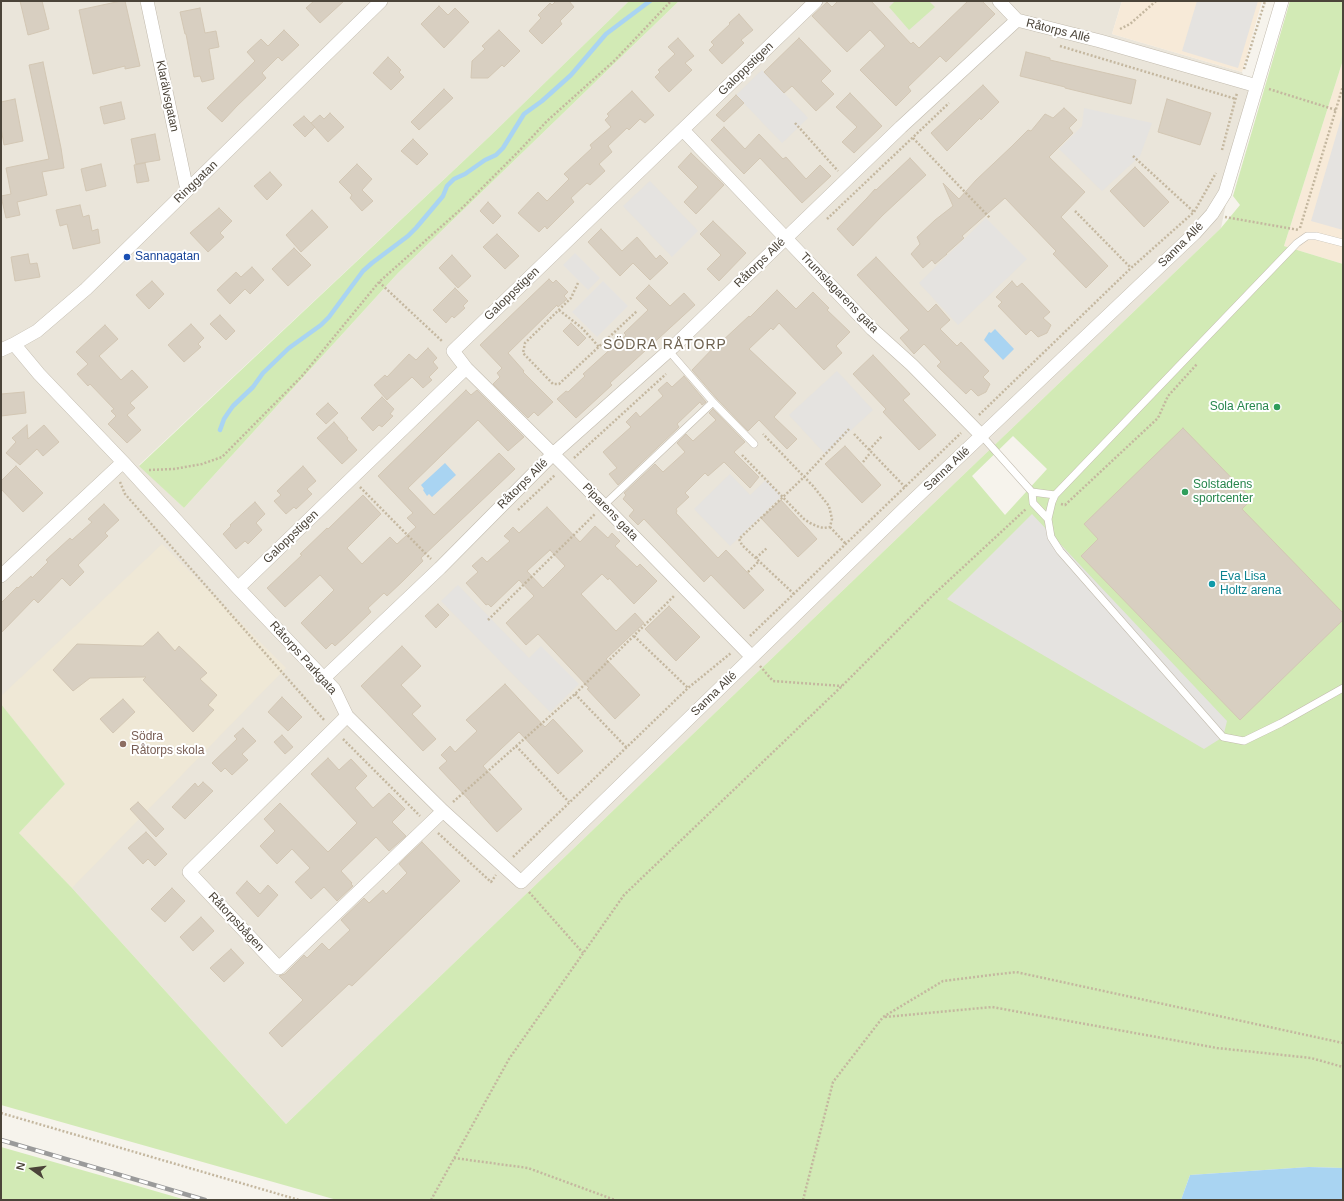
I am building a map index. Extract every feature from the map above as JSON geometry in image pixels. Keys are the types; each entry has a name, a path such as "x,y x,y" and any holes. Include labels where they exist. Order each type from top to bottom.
{"street":[{"name":"Klarälvsgatan","path":"148,1 187,190"},
{"name":"Ringgatan","path":"1,350 37,331 86,289 382,1"},
{"name":"Galoppstigen","path":"452,351 816,1"},
{"path":"999,1 1017,20"},
{"name":"Sanna Allé","path":"521,882 903,510 1195,234 1212,214 1225,193 1282,1"},
{"name":"Råtorps Allé","path":"324,678 440,568 553,454 669,351 846,180 1017,20 1100,41 1258,86"},
{"name":"Trumslagarens gata","path":"683,130 872,329 912,365 982,436"},
{"path":"1,576 123,468 14,344"},
{"path":"452,351 466,368"},
{"name":"Galoppstigen","path":"238,588 466,368"},
{"name":"Piparens gata","path":"466,368 604,505 645,549 684,586 752,657"},
{"name":"Råtorps Parkgata","path":"123,468 324,678 334,690 347,716 443,811 521,882"},
{"name":"Råtorpsbågen","path":"347,716 189,872 279,968 443,811"}],"lane":[{"path":"1343,243 1316,236 1307,236 1297,243 1055,495 1048,519 1052,537 1060,551 1223,737 1244,741 1281,723 1343,688"},
{"path":"669,351 754,444"},
{"path":"604,505 714,402"},
{"path":"982,436 1032,492 1033,503 1048,519"},
{"path":"1032,492 1055,495"}],"path":[{"path":"671,1 615,60 547,120 520,150 461,209 379,282 302,376 222,457 202,464 174,469 123,468 125,494 333,729 429,825 491,882 503,867 569,802 688,688 741,644 1131,268 1194,212 1216,173"},
{"path":"1120,29 1130,24 1156,1"},
{"path":"1222,151 1265,1"},
{"path":"1056,45 1236,99"},
{"path":"1258,86 1336,110"},
{"path":"1212,214 1300,230 1343,86"},
{"path":"824,222 953,99"},
{"path":"795,123 846,180"},
{"path":"902,127 990,218"},
{"path":"1133,156 1194,212"},
{"path":"1075,211 1131,268"},
{"path":"379,282 452,351"},
{"path":"578,283 571,298 525,343 523,352 553,384 559,384 637,311"},
{"path":"559,310 582,328 599,347"},
{"path":"515,513 679,362"},
{"path":"794,594 742,545 739,539 782,496 804,477 849,429"},
{"path":"763,434 829,506 832,519 830,527"},
{"path":"854,434 905,487"},
{"path":"863,462 882,436"},
{"path":"742,455 810,523 824,528 830,527"},
{"path":"352,479 440,568"},
{"path":"431,1200 508,1059 624,895 842,686 932,596 1033,503"},
{"path":"488,620 604,505"},
{"path":"830,527 846,544"},
{"path":"756,558 767,548"},
{"path":"748,572 759,561"},
{"path":"443,811 575,694 684,586"},
{"path":"634,636 688,688"},
{"path":"752,657 773,681 842,686"},
{"path":"575,694 627,748"},
{"path":"516,746 569,802"},
{"path":"521,882 582,953"},
{"path":"803,1200 832,1082 883,1018 943,981 1016,972 1343,1043"},
{"path":"883,1018 992,1008 1216,1048 1311,1058 1343,1067"},
{"path":"1,1113 299,1200"},
{"path":"454,1158 528,1168 615,1200"}],"shaded area":[{"path":"1,1 629,1 489,137 139,465 184,508 398,273 679,1 1122,1 1112,34 1242,72 1249,94 1221,228 286,1124 72,888 19,833 65,784 1,704"},
{"path":"1122,1 1262,1 1242,72 1112,34"},
{"path":"1197,1 1258,1 1238,68 1182,51"},
{"path":"1343,60 1343,264 1284,246"},
{"path":"762,70 808,118 782,143 736,95"},
{"path":"1084,108 1152,123 1140,156 1102,191 1059,149 1082,126"},
{"path":"1343,112 1343,230 1311,221"},
{"path":"650,181 698,231 672,257 623,206"},
{"path":"986,218 1027,259 958,325 919,283"},
{"path":"575,253 600,278 588,290 563,265"},
{"path":"603,281 628,306 597,337 572,312"},
{"path":"837,371 873,410 825,454 789,415"},
{"path":"730,474 750,495 766,480 782,496 730,546 694,509"},
{"path":"1032,514 1227,721 1223,737 1204,749 947,599"},
{"name":"Södra Råtorps skola","path":"162,544 286,668 72,888 19,833 65,784 1,704 1,696"},
{"path":"458,585 529,658 541,646 579,684 550,712 441,601"}],"green space":[{"path":"629,1 679,1 398,273 184,508 139,466 489,137"},
{"path":"895,1 929,1 935,7 909,30 889,7"},
{"path":"1290,1 1343,1 1343,60 1284,246 1343,264 1343,1168 1309,1167 1190,1175 1181,1200 337,1200 1,1105 1,704 65,784 19,833 72,888 286,1124 1221,228 1240,205 1233,196","holes":["1013,436 1047,469 1005,515 972,476"]},
{"path":"1,1147 124,1182 186,1200 1,1200"}],"water":[{"path":"995,329 1014,349 1003,360 984,340 989,332 991,333"},
{"path":"445,463 456,475 432,497 429,494 427,496 421,485"},
{"path":"1309,1167 1343,1168 1343,1200 1181,1200 1190,1175"}],"building":[{"path":"20,1 42,1 49,29 28,35"},
{"path":"125,1 140,66 125,69 125,66 93,74 79,10"},
{"path":"314,1 344,1 320,23 306,8"},
{"path":"556,1 569,1 574,7 560,21 562,24 542,44 529,31 541,18 538,15 550,3 552,5"},
{"path":"838,1 871,1 911,44 913,42 919,48 968,1 982,1 995,14 946,62 940,56 908,87 911,91 896,106 860,70 885,46 870,30 847,52 812,16 827,2 832,7"},
{"path":"439,6 448,15 455,8 469,22 444,48 421,24"},
{"path":"200,8 205,33 216,31 219,47 209,49 214,79 202,82 200,76 194,77 186,34 180,12"},
{"path":"739,14 753,30 741,40 744,43 722,64 709,50 714,45 711,42"},
{"path":"284,30 299,45 282,61 278,57 262,73 266,78 222,122 207,108 255,61 247,52 261,39 268,46"},
{"path":"499,30 520,51 504,67 502,65 488,78 471,78 472,61 485,49 482,46"},
{"path":"678,38 694,56 685,63 692,70 669,92 655,77 660,72 658,70 675,54 668,47"},
{"path":"799,38 831,71 821,81 834,94 816,111 792,86 784,93 764,72"},
{"path":"1026,52 1050,58 1050,60 1136,80 1131,104 1020,76"},
{"path":"388,57 401,70 399,72 404,77 391,90 373,73"},
{"path":"43,62 64,168 42,172 47,195 17,202 20,215 6,218 1,196 11,194 6,168 49,159 29,65"},
{"path":"983,85 999,102 981,120 980,118 947,151 931,133"},
{"path":"444,89 453,98 419,130 411,122"},
{"path":"632,91 654,115 645,123 640,119 629,130 627,128 608,146 612,152 599,164 605,171 590,185 587,183 571,198 574,202 547,229 545,226 539,232 518,213 538,192 547,201 569,179 564,174 592,148 590,145 611,127 605,120 609,116 607,114"},
{"path":"850,93 882,126 854,153 842,142 857,127 836,107"},
{"path":"736,95 744,103 724,122 716,115"},
{"path":"15,99 23,141 4,145 1,128 1,102"},
{"path":"1167,99 1211,113 1200,145 1158,132"},
{"path":"121,102 125,119 104,124 100,107"},
{"path":"1064,108 1077,120 1069,128 1073,133 1049,157 1085,192 1061,217 1108,266 1086,288 1053,254 1056,251 1005,198 962,236 964,238 947,254 935,264 932,260 923,268 911,254 920,244 917,237 953,206 943,183 959,199 976,180 1028,130 1031,131 1045,114 1053,118"},
{"path":"330,113 344,127 328,142 311,123 320,115 324,119"},
{"path":"304,116 315,127 305,137 293,125"},
{"path":"724,127 745,149 759,134 783,159 786,157 806,179 820,165 831,176 802,203 760,158 744,174 711,140"},
{"path":"155,134 160,160 136,164 131,139"},
{"path":"413,139 428,154 417,165 401,151"},
{"path":"691,153 724,185 696,214 684,202 698,187 678,167"},
{"path":"910,158 926,175 883,215 853,246 837,229 875,189 876,190"},
{"path":"145,163 149,181 137,183 134,165"},
{"path":"101,164 106,186 86,191 81,169"},
{"path":"357,164 372,179 362,190 373,201 362,211 350,198 352,195 339,182"},
{"path":"1135,167 1169,202 1144,227 1110,191"},
{"path":"270,172 282,185 267,200 254,186"},
{"path":"488,202 501,216 493,224 480,211"},
{"path":"80,205 83,217 89,215 92,231 98,229 100,243 73,249 67,224 60,226 56,210"},
{"path":"219,208 232,221 220,233 224,237 208,252 190,233"},
{"path":"312,210 328,227 301,252 286,235"},
{"path":"713,221 746,253 719,281 707,269 721,255 700,234"},
{"path":"601,229 622,251 637,237 656,259 660,255 668,263 650,280 633,263 620,276 588,242"},
{"path":"497,234 519,256 505,269 483,247"},
{"path":"294,248 311,265 288,286 272,269"},
{"path":"28,254 30,264 37,263 40,277 15,281 11,257"},
{"path":"452,255 471,276 458,288 439,268"},
{"path":"876,257 928,312 936,304 950,320 940,329 957,346 961,342 989,371 983,377 990,384 986,392 978,396 971,389 966,394 937,366 941,362 924,344 914,354 900,338 909,330 857,275"},
{"path":"252,267 264,280 250,294 245,289 230,304 217,290 236,272 241,277"},
{"path":"549,279 553,283 556,280 568,292 564,296 567,299 558,307 557,305 508,353 524,371 523,372 553,402 538,416 534,412 528,418 493,384 500,377 497,373 502,368 480,345"},
{"path":"152,281 164,294 149,309 136,295"},
{"path":"1012,281 1017,287 1022,283 1050,312 1043,318 1051,325 1047,333 1038,337 1031,330 1026,335 998,306 1002,302 996,297"},
{"path":"649,285 670,306 684,293 695,305 610,383 612,385 576,418 557,399 566,391 568,392 585,376 583,374 626,335 624,333 648,310 636,298"},
{"path":"455,288 468,301 463,306 465,308 454,318 452,316 446,323 433,310"},
{"path":"777,290 796,309 813,292 829,308 827,310 850,332 836,346 842,353 824,370 779,323 773,330 771,328 749,349 796,393 774,417 797,439 787,449 759,420 748,431 692,370 719,342 720,343 749,316 750,317"},
{"path":"220,315 235,331 226,340 210,324"},
{"path":"571,323 586,338 578,346 563,331"},
{"path":"191,324 204,338 198,344 201,347 184,362 168,345"},
{"path":"105,325 118,339 99,356 121,380 132,370 148,387 130,403 135,408 127,415 141,430 127,443 108,424 116,416 111,411 114,409 90,384 88,386 77,374 88,364 76,352"},
{"path":"428,348 437,358 433,362 438,368 429,377 432,380 423,388 412,377 387,400 374,385 385,375 387,377 409,354 416,360"},
{"path":"873,355 910,394 903,400 936,435 919,450 883,412 886,409 853,374"},
{"path":"684,376 706,402 702,405 700,402 677,424 679,427 618,485 609,474 617,468 603,452 631,427 626,422 636,412 640,417 663,396 658,390 667,382 672,387"},
{"path":"466,390 471,395 477,390 524,437 508,451 478,420 408,488 434,515 499,453 515,469 421,558 423,561 403,581 387,596 384,593 368,608 371,612 347,635 335,646 332,643 326,649 301,623 334,590 320,575 285,607 267,588 302,555 300,554 363,495 381,514 347,548 362,564 390,537 397,544 416,527 407,518 413,513 378,476"},
{"path":"24,392 26,413 1,416 1,394"},
{"path":"382,397 394,409 390,414 393,416 382,427 379,425 373,431 361,418"},
{"path":"328,403 338,413 326,424 316,414"},
{"path":"713,409 745,442 734,452 759,477 750,488 724,462 708,476 705,473 685,493 689,497 676,509 676,513 718,558 726,550 764,590 744,609 711,575 704,582 644,519 638,525 629,516 634,510 623,499 626,495 624,493 655,464 663,472 685,452 677,443 686,434 693,441 716,420 709,413"},
{"path":"334,422 357,450 342,464 317,438"},
{"path":"27,425 28,439 44,425 59,442 43,456 37,449 20,465 6,453 16,442 12,438"},
{"name":"Eva Lisa Holtz arena","path":"1183,428 1252,499 1242,509 1343,613 1343,620 1240,720 1081,556 1098,539 1084,524"},
{"path":"845,446 881,485 862,503 825,464"},
{"path":"16,466 43,493 23,512 1,489 1,481"},
{"path":"303,466 316,481 307,489 312,494 296,509 294,507 286,514 274,501 281,495 277,491"},
{"path":"781,500 817,539 798,557 761,518"},
{"path":"255,502 265,514 256,523 262,530 248,544 245,541 236,549 223,534 231,526 230,525"},
{"path":"104,504 119,520 105,533 108,536 78,565 84,572 70,586 62,578 38,603 34,599 1,633 1,603 17,587 18,588 31,576 32,578 48,562 46,560 70,538 72,540 92,522 88,519"},
{"path":"547,507 580,542 595,526 608,538 612,533 620,541 615,546 637,567 640,564 657,581 634,604 609,578 608,580 602,574 581,594 616,631 635,613 644,623 606,659 640,695 615,719 587,689 589,688 538,634 526,645 506,623 534,596 519,580 491,607 488,604 486,605 466,583 478,572 472,566 482,557 487,562 510,541 504,536 513,527 519,533","holes":["550,550 565,566 543,588 527,571"]},
{"path":"438,604 449,615 436,628 425,616"},
{"path":"669,606 700,637 676,661 645,629"},
{"path":"158,632 175,651 179,646 207,673 200,679 217,695 208,705 214,710 193,732 143,680 146,677 90,678 73,691 53,670 77,644 143,646"},
{"path":"402,646 421,666 401,685 421,706 412,714 436,739 423,751 361,686"},
{"path":"505,684 545,727 553,719 583,751 558,774 519,732 483,766 522,809 497,832 439,768 447,761 441,755 450,746 455,752 477,731 466,720"},
{"path":"282,697 302,717 288,731 268,712"},
{"path":"123,699 135,712 113,733 100,719"},
{"path":"243,728 256,741 242,754 248,760 232,775 225,768 221,772 212,763 237,739 234,736"},
{"path":"282,735 293,747 285,754 274,742"},
{"path":"328,758 339,770 351,759 367,776 355,788 373,808 389,793 405,809 392,822 406,836 389,851 376,837 341,871 353,886 337,901 324,887 311,899 295,882 310,868 292,849 277,864 260,846 275,831 264,819 280,803 328,852 357,823 311,774"},
{"path":"203,782 213,791 185,819 172,807 195,783 198,787"},
{"path":"138,802 164,829 156,837 130,809"},
{"path":"146,832 167,854 155,866 148,859 143,864 128,848"},
{"path":"422,842 460,881 352,986 349,984 282,1047 269,1033 303,1000 279,976 285,974 304,955 307,958 322,943 329,950 350,930 341,920 364,898 369,903 383,890 386,894 407,873 399,864"},
{"path":"247,881 260,894 268,885 278,895 258,917 236,893"},
{"path":"172,888 185,901 165,922 151,909"},
{"path":"201,917 214,931 193,951 180,937"},
{"path":"231,949 244,963 224,982 210,968"}],"waterway":[{"path":"220,430 224,419 233,406 253,387 263,373 289,348 321,325 329,317 363,271 416,228 443,196 447,186 454,179 496,155 503,148 524,114 542,101 571,75 606,34 650,1"}],"railway":[{"path":"1,1140 205,1200"}],"place":[{"name":"Sannagatan","path":"127,257"},
{"name":"Sola Arena","path":"1277,407"},
{"name":"Solstadens sportcenter","path":"1185,492"},
{"name":"Eva Lisa Holtz arena","path":"1212,584"},
{"name":"Södra Råtorps skola","path":"123,744"}],"district":[{"name":"SÖDRA RÅTORP","path":"665,345"}]}
